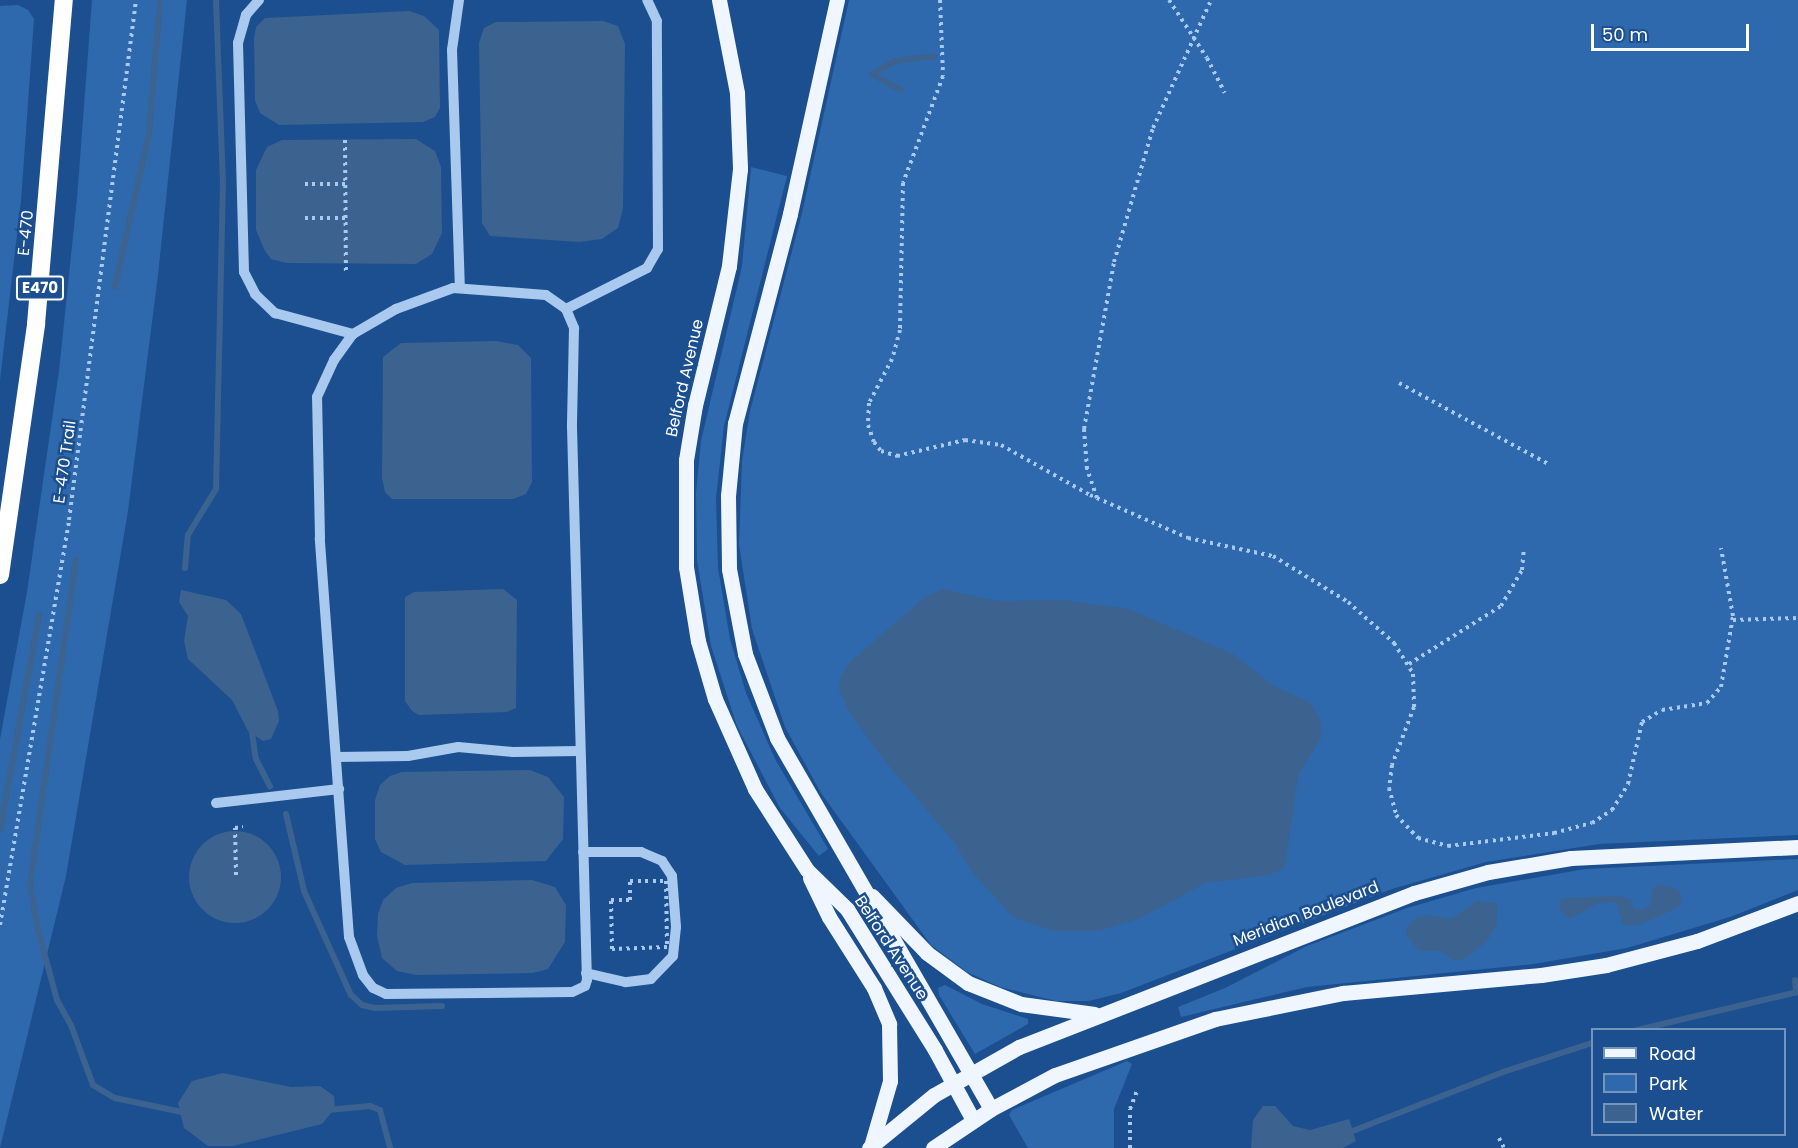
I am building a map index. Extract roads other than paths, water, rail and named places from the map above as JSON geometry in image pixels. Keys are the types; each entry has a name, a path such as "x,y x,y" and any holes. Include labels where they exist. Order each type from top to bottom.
{"highway":[{"name":"E-470","path":"0,575 36,324 64,0"}],"main road":[{"name":"Belford Avenue","path":"719,0 737,93 740,182 727,280 689,432 684,489 686,567 704,663 730,739 758,794 807,870 847,909 954,1083 973,1120"},
{"name":"Belford Avenue","path":"837,0 790,214 735,423 727,531 741,638 760,698 799,780 870,894 882,923 972,1072 991,1109"},
{"name":"Meridian Boulevard","path":"870,1147 900,1120 954,1083 1028,1042 1368,909 1488,873 1595,856 1798,847"},
{"path":"807,870 829,917 887,1016 891,1044 890,1081 870,1147"},
{"path":"870,894 927,953 968,983 1035,1008 1097,1015"},
{"path":"933,1148 991,1109 1085,1063 1234,1014 1352,992 1534,976 1599,966 1702,939 1798,903"}],"lane":[{"path":"259,0 246,15 238,43 244,272 255,294 275,313 353,334"},
{"path":"458,0 452,50 460,287"},
{"path":"566,309 647,268 658,249 657,21 647,0"},
{"path":"460,287 537,293 556,300 566,309 575,337 572,427 586,973 585,986 572,993 403,995 377,991 363,975 349,937 320,538 316,404 322,381 353,334 396,309 460,287"},
{"path":"337,757 408,756 458,747 513,752 579,751"},
{"path":"216,803 339,789"},
{"path":"583,852 640,852 657,857 672,876 676,927 673,956 651,979 625,982 586,973"}],"water":[{"path":"409,11 424,16 439,30 440,108 435,117 423,122 279,125 260,113 255,100 254,38 256,27 265,18"},
{"path":"603,21 618,26 625,44 623,208 618,228 602,239 579,242 490,236 482,223 479,43 484,28 496,22"},
{"path":"416,139 435,151 441,167 442,233 432,254 416,264 287,263 271,259 256,230 256,170 267,147 282,140"},
{"path":"496,341 518,345 531,358 532,482 526,494 513,499 392,499 385,492 382,478 383,357 401,343"},
{"path":"503,589 517,600 516,708 507,712 419,715 412,711 405,701 405,597 414,592"},
{"path":"943,589 998,601 1063,600 1129,609 1233,654 1274,686 1309,702 1320,718 1322,736 1298,776 1285,867 1270,875 1206,883 1138,919 1099,931 1053,931 1013,917 972,872 954,842 884,760 851,715 839,690 840,678 849,663 926,596"},
{"path":"181,590 226,600 241,614 278,711 279,721 271,739 263,741 248,731 232,700 188,659 184,641 188,616 179,602"},
{"path":"530,770 548,777 564,797 563,839 546,861 405,865 381,852 375,839 375,800 380,785 390,776 402,772"},
{"path":"235,831 253,834 268,844 278,859 281,877 278,895 268,910 253,920 235,923 217,920 202,910 192,895 189,877 192,859 202,844 217,834"},
{"path":"532,880 555,887 566,905 565,942 548,969 533,973 416,975 397,971 382,958 377,936 378,914 383,900 396,888 412,883"},
{"path":"1659,884 1678,889 1682,897 1681,906 1640,925 1623,925 1616,902 1596,904 1570,919 1560,911 1560,901 1565,898 1618,896 1630,899 1634,909 1643,909 1651,905 1652,889"},
{"path":"1477,901 1497,903 1497,925 1486,942 1465,959 1453,960 1440,951 1419,951 1407,936 1406,928 1416,918 1427,915 1451,919"},
{"path":"223,1073 291,1087 320,1086 334,1096 335,1108 322,1124 233,1146 208,1146 184,1128 178,1103 192,1081"},
{"path":"1263,1106 1275,1106 1293,1126 1310,1130 1349,1119 1356,1141 1343,1148 1251,1148 1253,1120"}],"waterway":[{"path":"115,287 149,132 160,0"},
{"path":"185,568 188,535 216,489 223,183 216,0"},
{"path":"901,90 872,74 895,61 935,56"},
{"path":"76,560 30,884 38,930 57,1000 71,1025 93,1085 115,1098 186,1113"},
{"path":"0,830 39,615"},
{"path":"251,725 256,759 270,787"},
{"path":"286,814 304,891 351,995 362,1005 375,1008 442,1006"},
{"path":"1795,980 1796,992"},
{"path":"1645,1028 1798,992"},
{"path":"1345,1134 1503,1072 1591,1043"},
{"path":"328,1110 370,1106 380,1110 390,1148"}]}
